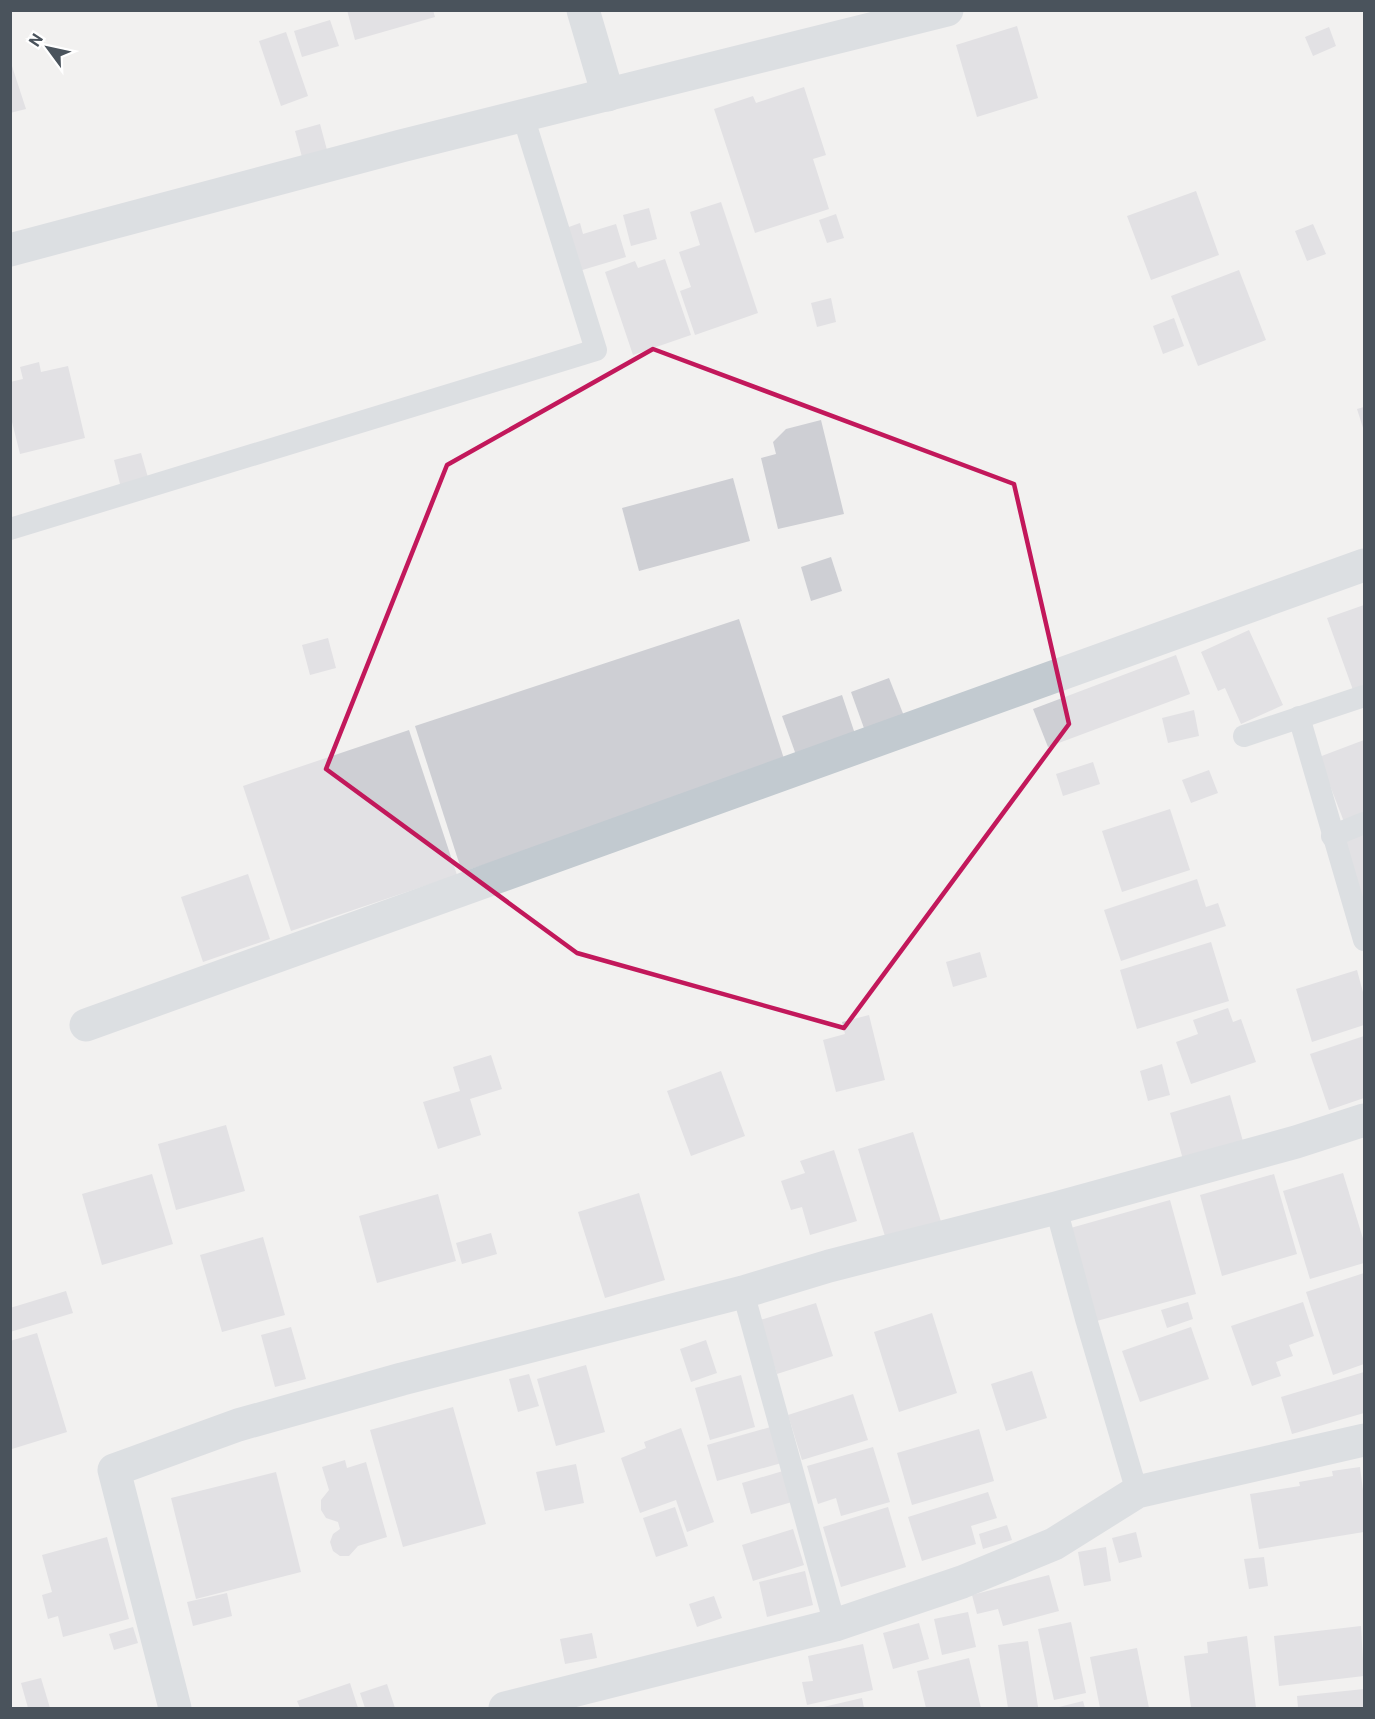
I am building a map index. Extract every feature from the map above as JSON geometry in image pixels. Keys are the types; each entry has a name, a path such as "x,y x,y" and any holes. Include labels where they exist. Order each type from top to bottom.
{"street":[{"path":"583,10 608,95"},
{"path":"10,250 523,116 947,10"},
{"path":"86,1025 585,843 1365,565"},
{"path":"175,1708 114,1470 238,1425 391,1382 743,1292 829,1266 1056,1208 1296,1142 1365,1119"},
{"path":"505,1708 835,1625 962,1582 1054,1544 1137,1492 1365,1440"}],"lane":[{"path":"10,529 596,350 523,116"},
{"path":"1244,736 1365,696"},
{"path":"1299,717 1332,837 1365,940"},
{"path":"1332,837 1365,823"},
{"path":"1056,1208 1137,1492"},
{"path":"743,1292 835,1625"}],"highlighted area":[{"path":"653,349 1014,484 1069,724 844,1028 577,953 326,769 447,465"}],"building":[{"path":"347,10 433,10 435,17 355,40"},
{"path":"330,20 339,46 302,57 294,31"},
{"path":"1017,26 1038,98 977,117 956,45"},
{"path":"1329,27 1336,46 1313,56 1305,37"},
{"path":"286,32 308,96 281,106 259,41"},
{"path":"10,60 26,109 10,113"},
{"path":"804,87 826,155 813,159 829,209 755,233 714,109 753,96 756,103"},
{"path":"320,124 327,150 302,157 295,131"},
{"path":"1196,191 1219,255 1151,280 1127,216"},
{"path":"721,202 758,313 695,335 680,291 691,287 679,252 700,245 690,212"},
{"path":"649,208 657,239 631,246 623,215"},
{"path":"836,214 844,238 827,243 819,220"},
{"path":"580,223 583,234 616,224 626,257 579,271 566,228"},
{"path":"1313,224 1326,254 1307,261 1295,231"},
{"path":"665,259 691,335 633,355 605,272 635,261 638,268"},
{"path":"1239,270 1266,340 1198,366 1171,296"},
{"path":"831,298 836,322 817,327 811,303"},
{"path":"1174,318 1184,346 1163,354 1153,326"},
{"path":"39,362 41,372 68,366 85,438 20,454 10,414 10,382 23,379 20,367"},
{"path":"1364,407 1364,431 1357,409"},
{"path":"821,420 844,514 778,529 761,458 776,454 773,442 786,429"},
{"path":"141,453 149,481 121,488 114,460"},
{"path":"733,478 750,541 639,571 622,508"},
{"path":"831,557 842,591 811,601 801,567"},
{"path":"1364,605 1364,686 1353,690 1327,618"},
{"path":"739,619 786,765 462,872 415,726"},
{"path":"1249,630 1283,705 1241,724 1225,688 1218,691 1201,652"},
{"path":"328,638 336,668 310,675 302,645"},
{"path":"1176,655 1190,694 1048,747 1033,709"},
{"path":"889,678 904,716 865,731 851,692"},
{"path":"842,695 855,734 796,755 782,716"},
{"path":"1194,710 1199,736 1168,743 1162,718"},
{"path":"409,730 457,875 291,931 243,786"},
{"path":"1364,740 1364,820 1346,827 1319,757"},
{"path":"1093,762 1100,784 1063,796 1056,774"},
{"path":"1209,770 1218,793 1191,803 1182,780"},
{"path":"1170,809 1190,870 1122,892 1102,831"},
{"path":"1364,831 1364,900 1361,901 1341,838"},
{"path":"248,874 270,939 203,962 181,897"},
{"path":"1197,879 1206,907 1218,903 1226,926 1121,961 1104,910"},
{"path":"1211,942 1229,1001 1137,1029 1120,970"},
{"path":"980,952 987,977 953,987 946,962"},
{"path":"1357,970 1364,996 1364,1025 1312,1042 1296,989"},
{"path":"1228,1008 1233,1022 1241,1019 1256,1062 1191,1084 1176,1042 1198,1034 1193,1020"},
{"path":"869,1015 885,1080 836,1092 823,1040 845,1034 842,1022"},
{"path":"1364,1036 1364,1098 1329,1110 1310,1054"},
{"path":"491,1055 502,1089 470,1099 481,1135 438,1149 423,1102 460,1091 453,1067"},
{"path":"1162,1064 1170,1095 1148,1101 1140,1071"},
{"path":"721,1071 745,1136 691,1156 667,1091"},
{"path":"1230,1095 1244,1145 1184,1163 1170,1113"},
{"path":"226,1125 245,1191 176,1210 158,1144"},
{"path":"913,1132 943,1228 888,1246 858,1149"},
{"path":"834,1150 857,1221 810,1235 802,1207 791,1210 781,1181 805,1173 800,1161"},
{"path":"1343,1173 1364,1242 1364,1263 1310,1279 1283,1191"},
{"path":"152,1174 173,1244 102,1265 82,1194"},
{"path":"1274,1174 1297,1254 1222,1276 1200,1195"},
{"path":"639,1193 665,1280 605,1298 578,1212"},
{"path":"438,1194 456,1261 377,1283 359,1216"},
{"path":"1170,1200 1196,1294 1093,1322 1067,1229"},
{"path":"491,1233 497,1254 462,1264 456,1243"},
{"path":"263,1237 285,1315 222,1332 200,1255"},
{"path":"1364,1273 1364,1364 1333,1375 1306,1292"},
{"path":"66,1291 73,1313 10,1332 10,1308"},
{"path":"1188,1302 1193,1319 1167,1328 1161,1310"},
{"path":"1303,1302 1314,1336 1289,1345 1293,1356 1276,1362 1281,1376 1252,1386 1231,1326"},
{"path":"816,1303 833,1356 777,1374 760,1320"},
{"path":"932,1313 957,1393 899,1412 874,1332"},
{"path":"291,1327 306,1379 275,1387 261,1335"},
{"path":"1191,1327 1209,1379 1140,1402 1122,1351"},
{"path":"37,1333 67,1432 12,1449 10,1341"},
{"path":"706,1340 717,1373 691,1382 680,1349"},
{"path":"586,1365 605,1432 556,1446 537,1379"},
{"path":"1032,1371 1047,1418 1006,1431 991,1384"},
{"path":"1364,1372 1364,1413 1292,1434 1281,1397"},
{"path":"529,1374 539,1406 518,1412 509,1379"},
{"path":"741,1375 755,1427 710,1440 695,1388"},
{"path":"853,1394 868,1440 802,1460 788,1415"},
{"path":"453,1407 486,1524 403,1547 370,1430"},
{"path":"774,1426 785,1462 717,1481 707,1445"},
{"path":"681,1428 714,1522 687,1532 676,1500 640,1513 621,1458 646,1448 644,1442"},
{"path":"979,1429 994,1481 912,1505 897,1453"},
{"path":"873,1447 890,1502 841,1516 836,1498 818,1504 807,1466"},
{"path":"345,1460 347,1468 366,1462 387,1537 358,1546 349,1556 340,1556 333,1551 330,1542 333,1534 340,1529 338,1522 326,1518 321,1510 321,1500 329,1490 322,1467"},
{"path":"576,1464 584,1503 545,1511 536,1472"},
{"path":"1360,1467 1364,1498 1364,1532 1259,1549 1250,1494 1300,1486 1299,1482 1333,1476 1332,1471"},
{"path":"783,1471 792,1502 751,1514 742,1483"},
{"path":"276,1472 301,1572 196,1599 171,1498"},
{"path":"988,1492 997,1518 971,1526 976,1544 922,1561 908,1517"},
{"path":"675,1507 688,1546 656,1557 643,1518"},
{"path":"888,1507 906,1567 841,1587 823,1527"},
{"path":"1007,1525 1012,1540 983,1549 979,1534"},
{"path":"793,1529 804,1565 753,1581 742,1545"},
{"path":"1136,1532 1142,1557 1119,1563 1112,1538"},
{"path":"107,1537 129,1619 63,1637 58,1616 48,1619 42,1595 52,1592 42,1555"},
{"path":"1106,1547 1111,1581 1084,1586 1078,1552"},
{"path":"1264,1557 1268,1586 1249,1589 1244,1559"},
{"path":"805,1571 813,1605 767,1617 759,1582"},
{"path":"1049,1575 1059,1611 1003,1626 998,1609 977,1614 972,1595"},
{"path":"227,1593 232,1616 193,1626 187,1602"},
{"path":"714,1596 722,1618 697,1627 689,1604"},
{"path":"968,1612 976,1647 942,1655 934,1619"},
{"path":"1071,1622 1086,1693 1054,1700 1038,1629"},
{"path":"919,1623 929,1659 893,1669 883,1633"},
{"path":"1361,1626 1364,1676 1279,1686 1274,1636"},
{"path":"133,1627 138,1643 114,1650 109,1634"},
{"path":"592,1633 597,1658 565,1664 560,1639"},
{"path":"1247,1636 1256,1708 1191,1708 1184,1656 1208,1653 1207,1642"},
{"path":"1028,1641 1038,1707 1008,1708 998,1645"},
{"path":"863,1644 873,1690 807,1705 802,1682 813,1681 808,1656"},
{"path":"1137,1648 1149,1708 1100,1708 1090,1657"},
{"path":"969,1658 981,1708 926,1708 917,1671"},
{"path":"41,1678 50,1708 28,1708 21,1683"},
{"path":"350,1683 358,1708 300,1708 297,1701"},
{"path":"387,1684 395,1708 365,1708 360,1693"},
{"path":"1364,1689 1364,1708 1298,1708 1297,1696"},
{"path":"862,1698 864,1708 819,1708"},
{"path":"1083,1701 1085,1708 1055,1708"}]}
